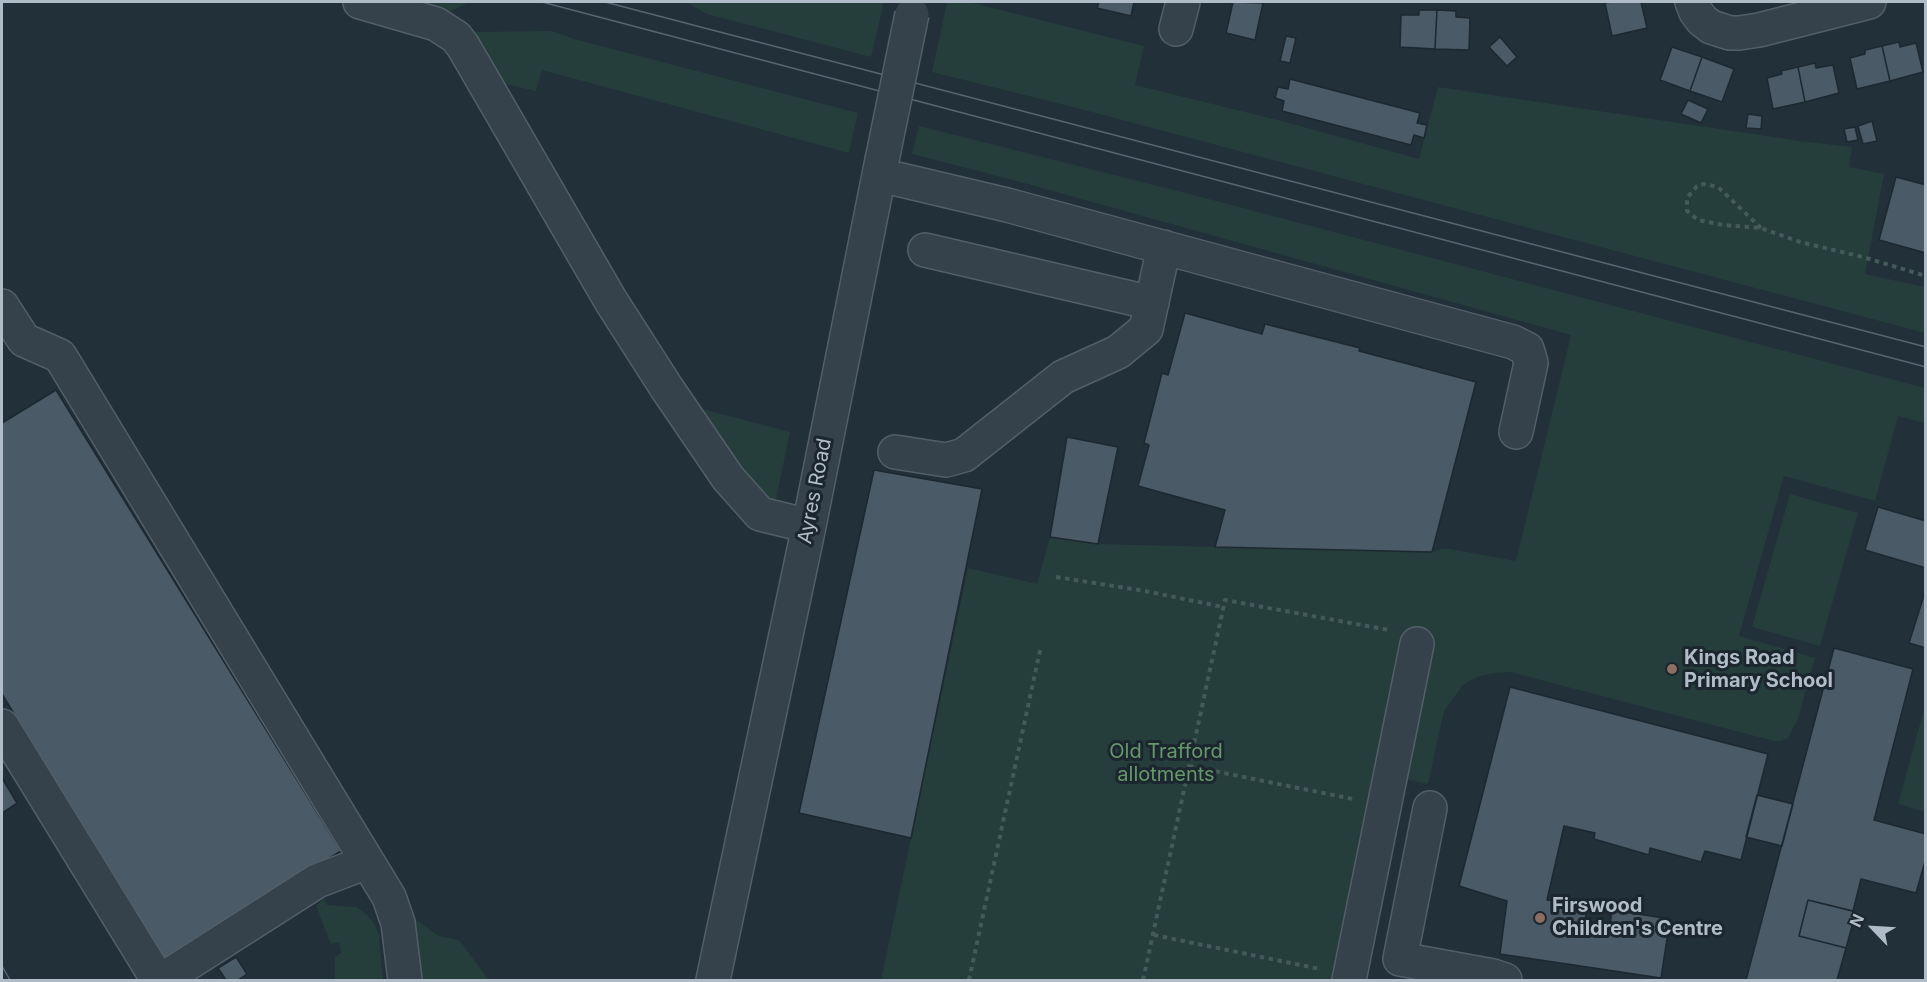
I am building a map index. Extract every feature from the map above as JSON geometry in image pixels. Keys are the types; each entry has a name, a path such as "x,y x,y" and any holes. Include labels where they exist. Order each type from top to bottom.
{"street":[{"path":"360,2 436,24 445,28 463,46 611,301 728,478 760,514 809,526"},
{"path":"1692,2 1702,20 1711,27 1730,33 1759,30 1869,2"},
{"name":"Ayres Road","path":"713,981 809,526 914,8"},
{"path":"881,167 1007,205 1513,342 1527,349 1531,363 1516,432"},
{"path":"895,452 946,460 964,455 1063,376 1118,352 1146,329 1164,247"},
{"path":"926,250 1152,303"},
{"path":"2,306 24,340 60,356 389,897 398,923 405,981"},
{"path":"1350,977 1417,644"},
{"path":"2,726 160,981 317,881 367,862"},
{"path":"1430,808 1400,959 1493,976 1505,981"}],"path":[{"path":"1761,228 1718,187 1704,184 1697,186 1687,198 1687,211 1698,220 1723,225 1761,228 1800,242 1863,257 1926,276"},
{"path":"1056,577 1145,591 1223,607"},
{"path":"1143,981 1225,600 1413,636 1417,644"},
{"path":"969,981 1041,646"},
{"path":"1189,766 1384,805"},
{"path":"1154,935 1350,977"}],"green space":[{"path":"393,2 470,2 441,15"},
{"path":"686,2 884,2 871,57 707,14"},
{"path":"947,2 969,2 1144,46 1135,85 1282,121 1419,159 1438,87 1852,147 1849,167 1884,174 1865,274 1925,287 1925,333 1073,107 932,72"},
{"path":"552,31 574,39 858,113 849,153 542,70 536,91 505,84 497,90 470,32"},
{"name":"Old Trafford allotments","path":"919,126 1186,193 1925,388 1925,423 1898,416 1875,501 1784,476 1739,636 1815,658 1798,719 1788,738 1774,741 1510,672 1477,677 1463,685 1444,711 1428,784 1396,777 1355,980 881,980 968,568 1037,584 1050,537 1098,544 1432,552 1450,549 1516,561 1571,335 912,154"},
{"path":"695,407 790,432 774,509 733,455"},
{"path":"1790,494 1858,513 1820,646 1752,627"},
{"path":"1925,706 1925,812 1898,804"},
{"path":"324,899 327,905 356,907 374,923 379,935 383,980 335,980 335,957 341,953 339,942 331,944 316,906"},
{"path":"412,917 439,936 459,940 489,980 417,980"}],"building":[{"path":"1099,2 1134,2 1131,16 1097,8"},
{"path":"1233,2 1263,3 1255,40 1226,33"},
{"path":"1641,2 1647,28 1612,36 1605,3"},
{"path":"1419,10 1437,10 1435,49 1400,47 1401,15 1419,15"},
{"path":"1437,10 1456,11 1456,17 1470,18 1469,50 1435,49"},
{"path":"1286,36 1296,38 1290,63 1280,61"},
{"path":"1500,37 1517,57 1507,66 1489,47"},
{"path":"1899,42 1900,47 1916,43 1923,72 1890,81 1882,46"},
{"path":"1882,46 1890,81 1857,89 1850,58 1865,54 1865,50"},
{"path":"1672,47 1702,57 1690,91 1660,80"},
{"path":"1702,57 1734,69 1722,102 1690,91"},
{"path":"1815,63 1816,68 1833,65 1839,93 1805,102 1798,67"},
{"path":"1798,67 1805,102 1773,109 1767,78 1782,74 1781,71"},
{"path":"1290,79 1420,113 1417,123 1427,125 1424,138 1414,135 1411,145 1282,111 1284,101 1275,98 1278,87 1288,89"},
{"path":"1688,100 1708,109 1701,123 1681,114"},
{"path":"1748,114 1762,116 1761,129 1746,128"},
{"path":"1872,121 1877,141 1863,144 1858,126"},
{"path":"1855,127 1858,140 1847,142 1844,129"},
{"path":"1896,177 1926,185 1926,253 1879,240"},
{"path":"1185,313 1262,334 1265,324 1360,348 1359,351 1476,382 1432,552 1215,547 1225,510 1138,486 1149,445 1144,443 1162,373 1168,375"},
{"path":"56,390 341,851 165,960 2,694 2,423"},
{"path":"1067,437 1118,447 1098,544 1050,537"},
{"path":"874,470 982,489 911,838 799,813"},
{"path":"1878,507 1926,521 1926,568 1865,550"},
{"path":"1926,589 1926,648 1909,643"},
{"path":"1834,648 1913,669 1874,820 1926,834 1926,858 1916,893 1861,879 1853,911 1808,900 1799,936 1846,948 1837,980 1746,980"},
{"path":"1510,687 1768,754 1741,860 1705,851 1701,862 1650,848 1649,855 1594,839 1595,833 1564,826 1547,900 1589,905 1584,922 1610,926 1612,910 1670,919 1661,978 1500,954 1507,901 1459,886"},
{"path":"2,778 17,803 2,813"},
{"path":"1757,795 1793,804 1782,846 1746,837"},
{"path":"1808,900 1856,912 1846,948 1799,936"},
{"path":"236,957 247,974 238,980 226,980 218,968"}],"tram line":[{"path":"542,2 1926,367"},
{"path":"605,2 1926,347"},
{"path":"2,966 10,980"}],"place":[{"name":"Kings Road Primary School","path":"1672,669"},
{"name":"Firswood Children's Centre","path":"1540,918"}]}
